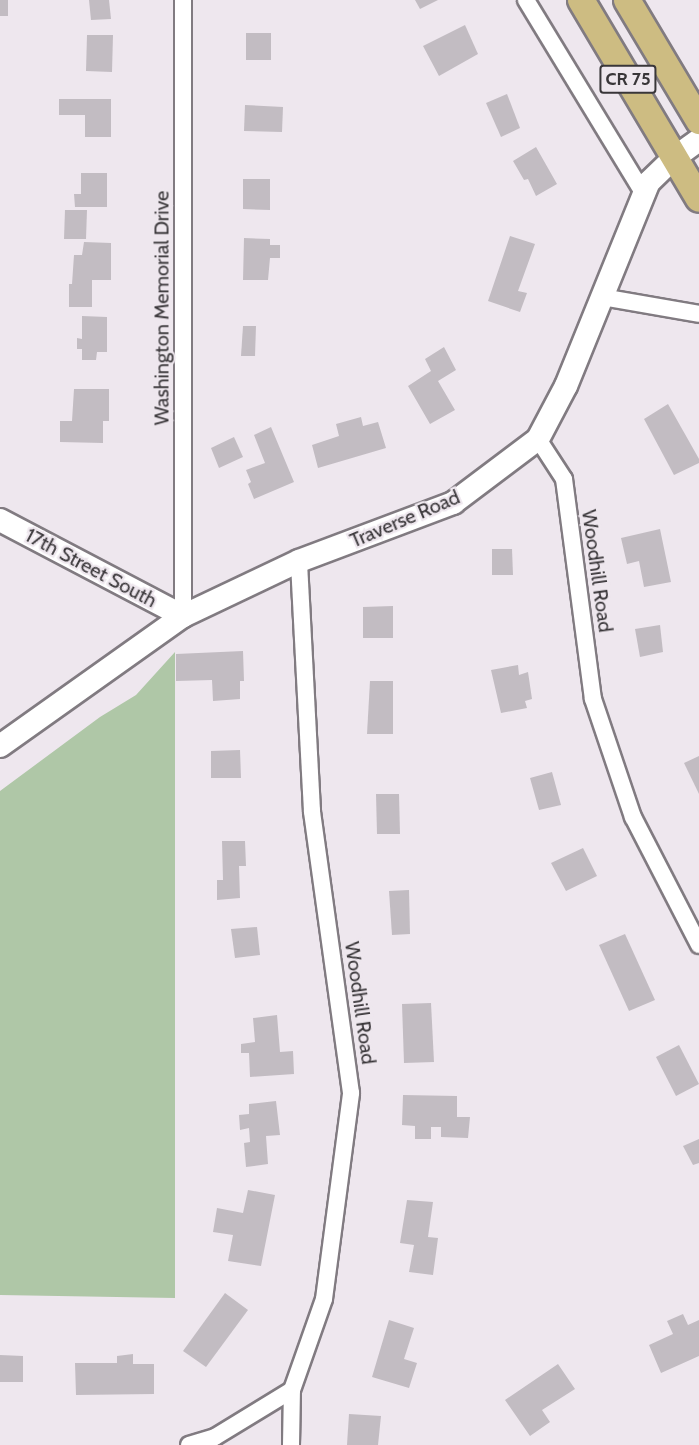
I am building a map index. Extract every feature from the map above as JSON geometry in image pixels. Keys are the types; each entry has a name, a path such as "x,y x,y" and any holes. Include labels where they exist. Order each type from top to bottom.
{"main road":[{"name":"CR 75","path":"581,0 699,199"},
{"name":"CR 75","path":"627,0 699,121"}],"street":[{"name":"Washington Memorial Drive","path":"183,0 183,616"},
{"path":"526,0 644,194"},
{"name":"Traverse Road","path":"0,746 183,616 299,561 453,502 538,439 566,386 649,182 674,158 699,140"},
{"path":"602,297 699,314"},
{"name":"Woodhill Road","path":"538,439 564,479 593,699 633,817 699,945"},
{"name":"17th Street South","path":"0,520 183,616"},
{"name":"Woodhill Road","path":"291,1445 292,1390 324,1299 351,1093 312,811 299,561"},
{"path":"189,1445 215,1437 292,1390"}],"green space":[{"path":"175,652 175,1298 0,1295 0,791 100,717 136,695"}],"building":[{"path":"0,0 8,0 8,16 0,16"},
{"path":"89,0 109,0 111,19 91,20"},
{"path":"415,0 438,0 420,9"},
{"path":"465,25 478,54 439,76 423,46"},
{"path":"246,33 271,33 271,60 246,60"},
{"path":"87,35 113,35 112,72 86,71"},
{"path":"507,94 520,128 501,137 486,103"},
{"path":"59,99 111,99 111,137 85,137 85,115 59,115"},
{"path":"245,105 283,107 282,132 244,131"},
{"path":"536,147 557,184 536,196 528,179 524,180 513,161"},
{"path":"81,173 107,173 107,207 75,207 74,194 81,194"},
{"path":"243,179 270,179 270,210 243,209"},
{"path":"65,210 87,210 86,239 64,239"},
{"path":"510,236 535,244 518,291 527,293 520,312 488,301"},
{"path":"244,238 270,239 270,245 280,245 280,258 270,258 268,280 243,280"},
{"path":"84,242 111,243 111,280 92,280 92,307 69,307 69,284 72,284 74,255 82,255"},
{"path":"82,316 107,317 107,352 97,352 96,360 82,360 82,349 77,349 77,338 82,339"},
{"path":"243,326 256,326 255,356 241,356"},
{"path":"444,347 456,370 438,381 455,410 430,424 408,386 431,371 425,359"},
{"path":"74,389 109,389 109,421 103,421 103,443 60,442 60,421 72,421"},
{"path":"668,404 699,459 699,463 674,475 644,419"},
{"path":"361,417 363,426 378,422 386,448 318,468 312,445 339,436 336,424"},
{"path":"271,427 294,482 254,499 246,470 265,463 254,435"},
{"path":"234,437 243,457 219,468 211,448"},
{"path":"660,529 671,582 644,587 639,561 627,564 621,538"},
{"path":"492,549 512,549 513,575 492,575"},
{"path":"393,606 393,638 363,638 363,607"},
{"path":"660,625 663,652 640,657 635,629"},
{"path":"243,651 244,681 240,681 240,699 213,701 212,680 176,681 176,654"},
{"path":"518,665 519,675 528,672 532,699 525,701 527,708 501,713 491,670"},
{"path":"370,681 393,681 393,734 367,734"},
{"path":"240,750 241,778 211,778 211,751"},
{"path":"699,756 699,794 684,763"},
{"path":"552,772 561,805 539,810 530,778"},
{"path":"376,794 399,794 400,834 377,834"},
{"path":"222,841 245,841 246,866 239,866 240,898 217,900 217,880 223,880"},
{"path":"583,848 597,876 566,891 551,863"},
{"path":"409,890 410,934 392,935 389,891"},
{"path":"257,927 260,955 235,958 231,929"},
{"path":"625,934 655,1000 629,1011 599,945"},
{"path":"431,1003 434,1062 404,1063 402,1004"},
{"path":"277,1015 280,1052 293,1051 294,1074 250,1077 249,1053 241,1053 241,1044 255,1042 253,1018"},
{"path":"679,1045 699,1084 676,1096 656,1057"},
{"path":"403,1095 457,1096 457,1117 470,1117 468,1138 441,1137 441,1127 431,1127 431,1139 415,1139 415,1126 402,1125"},
{"path":"276,1101 280,1135 266,1136 268,1164 246,1167 244,1143 250,1142 249,1128 240,1130 239,1115 249,1114 249,1104"},
{"path":"699,1139 699,1163 693,1165 683,1146"},
{"path":"248,1190 275,1195 261,1266 228,1261 233,1235 213,1232 217,1208 243,1213"},
{"path":"407,1200 433,1202 428,1237 438,1238 433,1275 409,1272 414,1245 400,1243"},
{"path":"225,1293 248,1310 206,1367 183,1351"},
{"path":"683,1314 688,1325 699,1320 699,1356 661,1373 649,1345 673,1334 667,1321"},
{"path":"389,1320 414,1328 404,1359 417,1363 409,1388 372,1377"},
{"path":"133,1354 133,1364 154,1364 154,1394 76,1395 75,1363 117,1363 117,1356"},
{"path":"0,1355 23,1356 23,1382 0,1382"},
{"path":"558,1364 575,1389 542,1410 550,1422 530,1436 505,1400"},
{"path":"349,1414 381,1416 378,1445 347,1445"}]}
